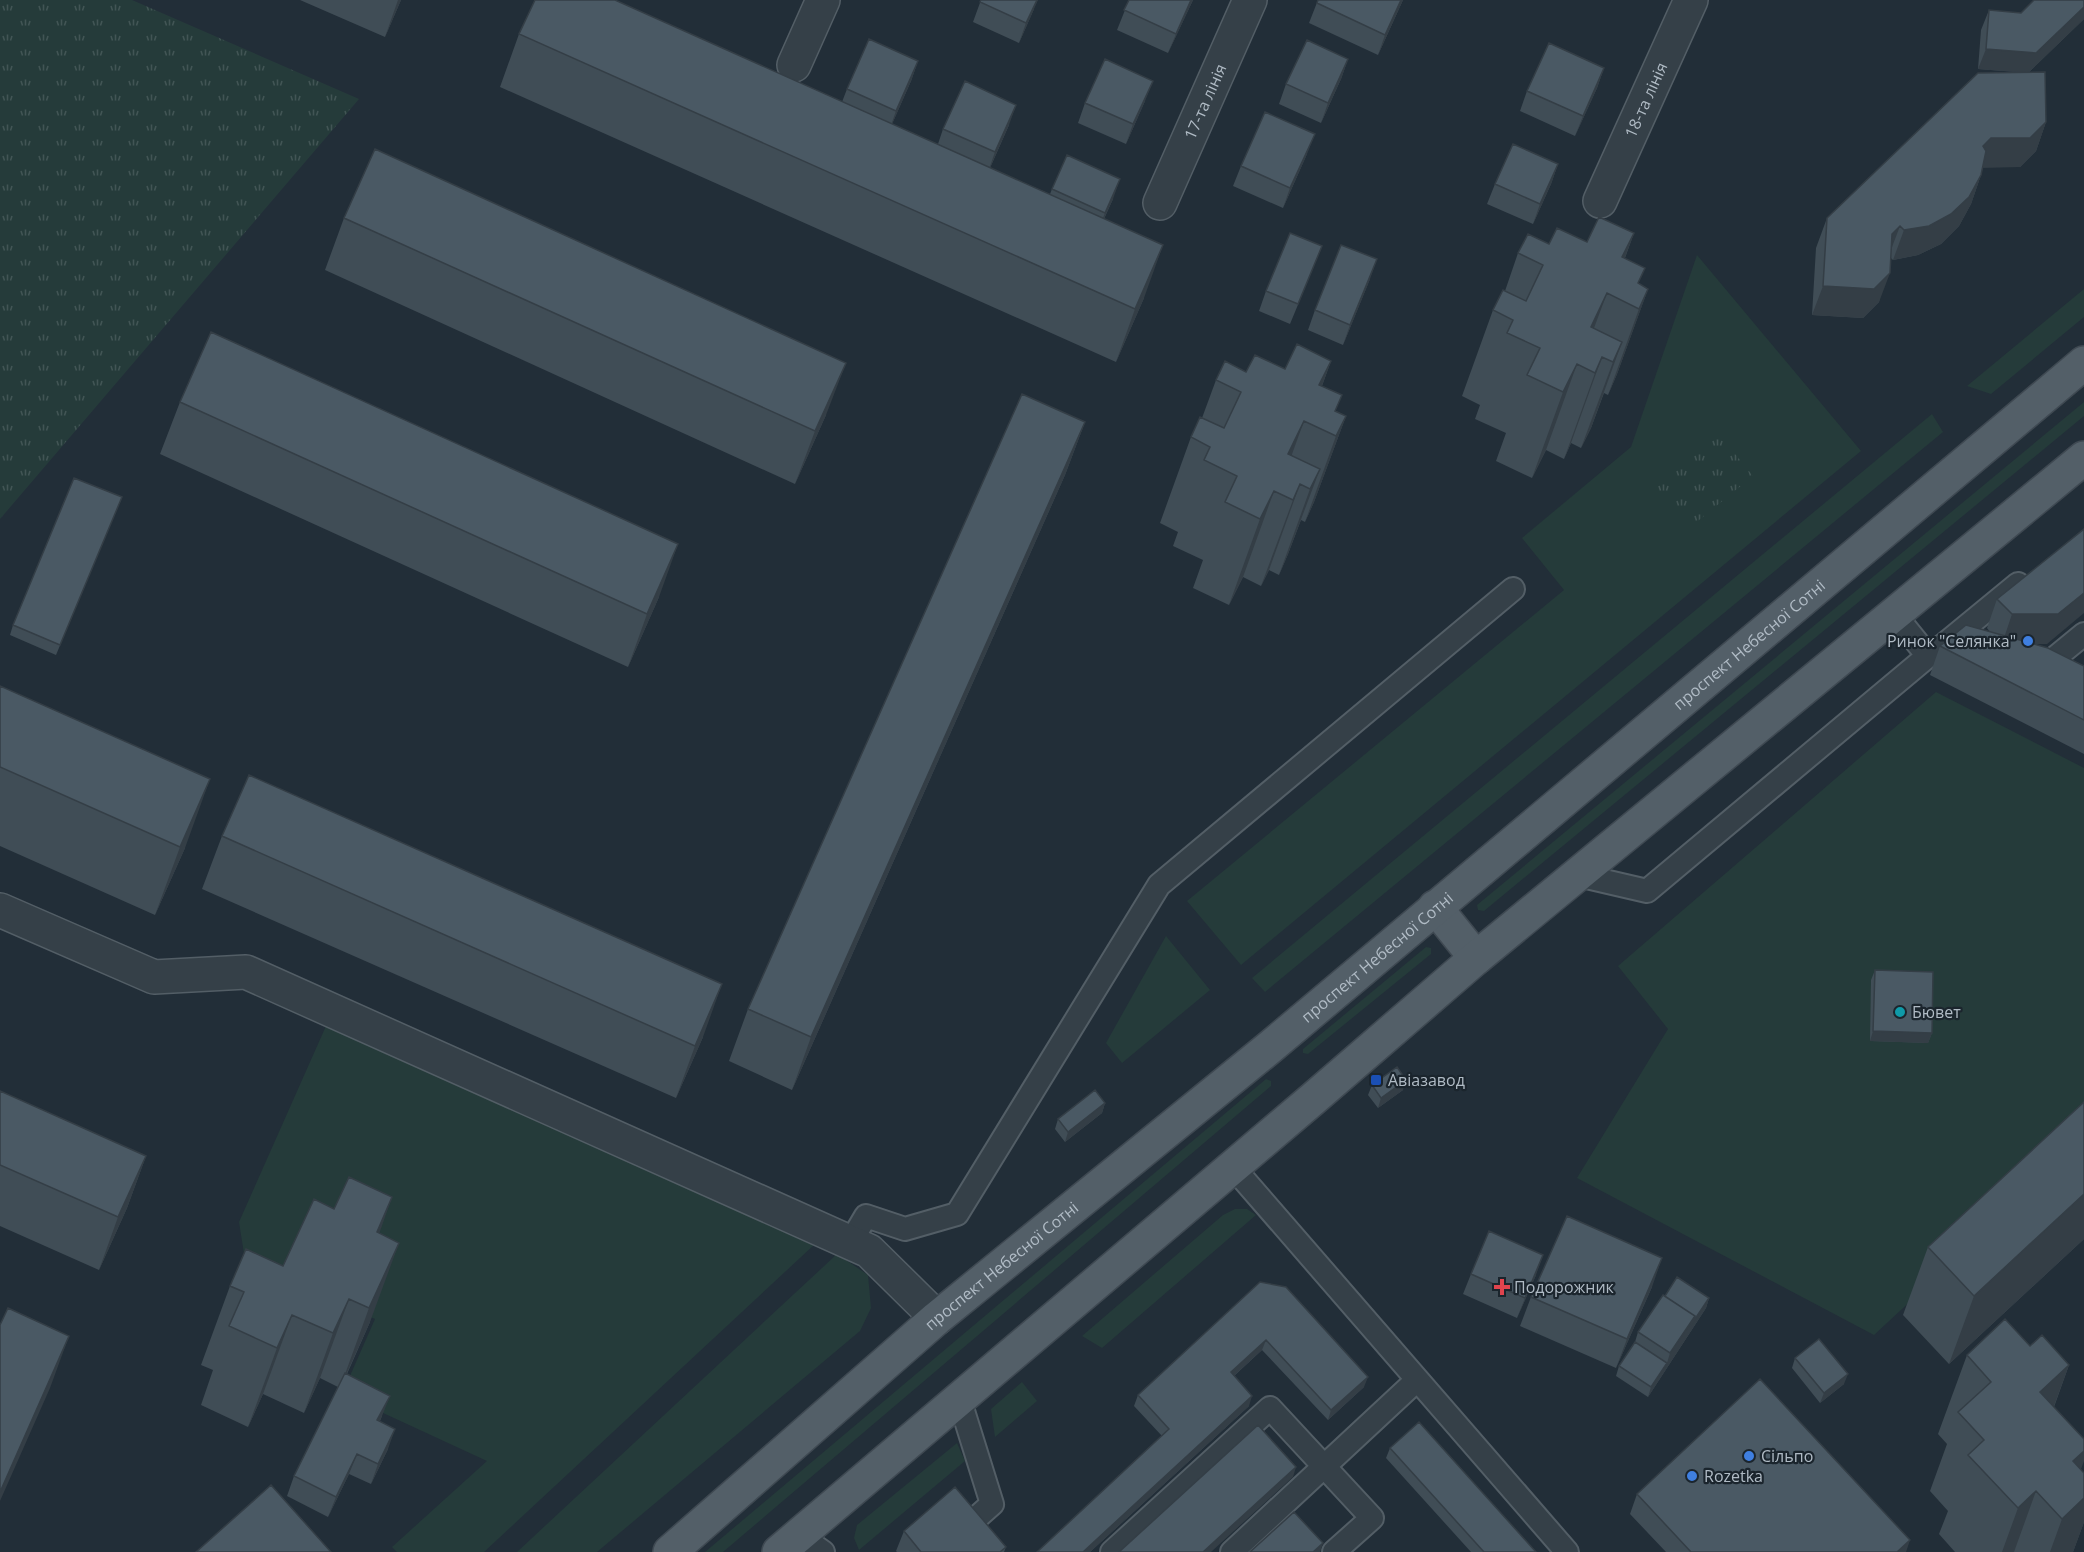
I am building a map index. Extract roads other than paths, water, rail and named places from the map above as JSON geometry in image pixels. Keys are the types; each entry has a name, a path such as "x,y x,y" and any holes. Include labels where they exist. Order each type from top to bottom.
{"main road":[{"name":"проспект Небесної Сотні","path":"670,1552 937,1318 1233,1078 2084,363"},
{"path":"800,1546 959,1398 1476,958 2084,458"},
{"path":"1435,907 1476,958"}],"street":[{"path":"794,65 823,0"},
{"name":"17-та лінія","path":"1160,203 1250,0"},
{"name":"18-та лінія","path":"1600,201 1691,0"},
{"path":"0,910 154,977 246,972 869,1251 937,1318"}],"lane":[{"path":"1578,874 1647,891 2038,568"},
{"path":"850,1243 866,1216 904,1228 957,1214 1159,885 1514,589"},
{"path":"1894,614 1937,650 1990,654"},
{"path":"2044,668 2084,634"},
{"path":"1232,1166 1567,1552"},
{"path":"1232,1552 1417,1380"},
{"path":"959,1398 992,1504 965,1527"},
{"path":"1112,1552 1270,1408 1372,1518 1334,1552"}],"place":[{"name":"Ринок \"Селянка\"","path":"2028,641"},
{"name":"Бювет","path":"1900,1012"},
{"name":"Авіазавод","path":"1376,1080"},
{"name":"Подорожник","path":"1502,1287"},
{"name":"Сільпо","path":"1749,1456"},
{"name":"Rozetka","path":"1692,1476"}]}
